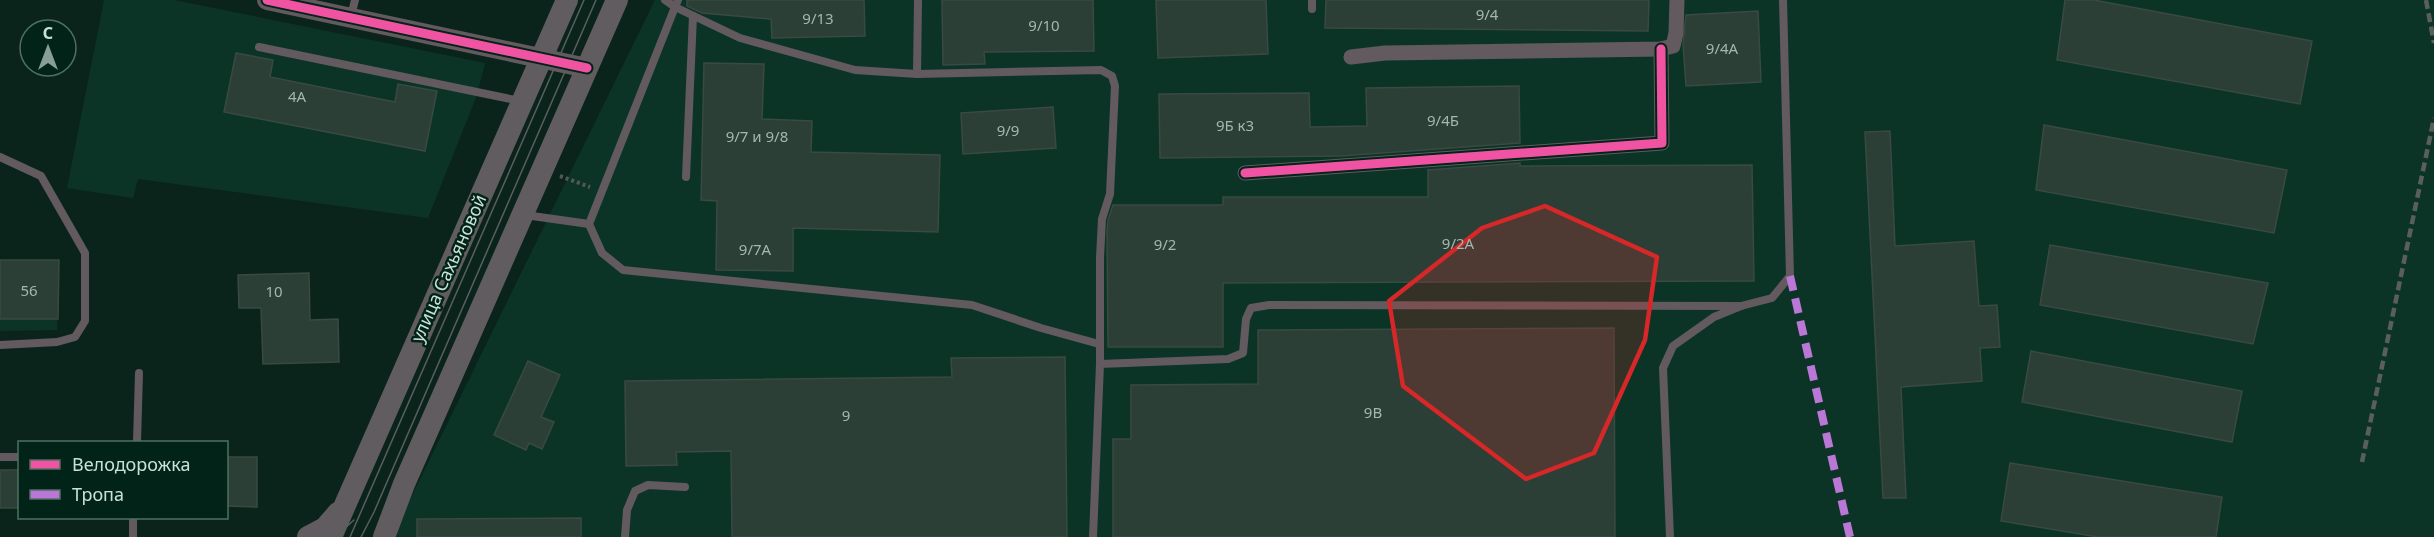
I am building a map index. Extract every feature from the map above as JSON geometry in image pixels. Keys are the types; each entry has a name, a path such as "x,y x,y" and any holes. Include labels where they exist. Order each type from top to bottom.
{"main road":[{"name":"улица Сахьяновой","path":"331,537 567,0"},
{"path":"384,537 404,484 617,0"},
{"path":"308,537 325,528 341,510"}],"street":[{"path":"267,0 353,9 587,68"},
{"path":"1351,57 1384,53 1661,49 1673,46 1676,33 1677,0"},
{"path":"1245,173 1662,143 1661,49"}],"lane":[{"path":"665,0 676,3 693,16 740,38 855,70 917,74 1101,70 1112,76 1115,86 1110,194 1102,219 1100,258 1100,364 1093,537"},
{"path":"917,74 918,0"},
{"path":"1312,0 1312,9"},
{"path":"1670,537 1663,368 1672,346 1714,316 1772,298 1790,276 1783,0"},
{"path":"676,3 589,224 602,253 623,270 972,305 1099,344"},
{"path":"686,177 693,16"},
{"path":"259,47 521,101"},
{"path":"0,157 41,176 85,253 85,321 75,337 57,342 0,345"},
{"path":"523,215 589,224"},
{"path":"1100,364 1228,359 1243,354 1246,319 1251,308 1269,305 1741,306"},
{"path":"137,441 139,373"},
{"path":"0,457 18,457"},
{"path":"625,537 627,510 634,491 648,486 685,487"},
{"path":"133,519 133,537"}],"highlighted area":[{"path":"1545,206 1657,257 1645,340 1594,453 1526,479 1403,386 1389,301 1482,228"}],"shaded area":[{"path":"104,0 174,0 485,63 477,95 428,218 138,179 133,198 67,188"},
{"path":"655,0 2434,0 2434,537 397,537 398,524"},
{"path":"0,260 59,260 57,330 0,331"}],"building":[{"path":"687,0 864,0 865,36 772,38 771,19 702,13 687,6"},
{"path":"942,0 1093,0 1094,51 984,52 985,64 943,65"},
{"path":"1156,0 1266,0 1268,54 1158,58"},
{"path":"1326,0 1649,0 1648,31 1325,28"},
{"path":"2065,0 2094,0 2312,41 2300,104 2057,60"},
{"path":"1758,11 1761,82 1686,86 1683,44 1686,15"},
{"path":"236,53 273,60 270,77 395,102 398,84 437,91 425,151 224,112"},
{"path":"704,63 764,64 762,119 812,121 811,152 940,155 938,232 793,228 793,271 716,270 717,201 701,200"},
{"path":"1519,86 1520,143 1341,156 1160,158 1159,94 1309,93 1310,127 1367,126 1366,88"},
{"path":"1053,107 1056,148 963,154 961,113"},
{"path":"2044,125 2287,170 2274,233 2036,190"},
{"path":"1890,131 1895,246 1974,241 1979,306 1997,305 2000,347 1980,348 1982,381 1901,387 1906,498 1883,498 1865,132"},
{"path":"1520,163 1520,166 1752,165 1754,281 1223,283 1223,347 1108,347 1107,232 1113,205 1223,205 1223,197 1428,197 1428,170"},
{"path":"2050,245 2268,283 2253,344 2040,305"},
{"path":"0,260 59,260 58,319 0,319"},
{"path":"309,273 310,320 338,319 339,362 263,364 261,308 239,308 238,275"},
{"path":"1614,328 1615,537 1113,537 1113,439 1131,439 1131,385 1258,384 1258,330"},
{"path":"2031,351 2242,391 2232,442 2022,402"},
{"path":"1065,357 1067,537 732,537 731,451 676,452 677,465 626,466 625,381 952,377 951,358"},
{"path":"528,361 560,375 541,417 554,422 542,449 529,443 526,450 494,435"},
{"path":"228,457 257,457 257,507 228,506"},
{"path":"2010,463 2222,497 2216,537 2098,537 2001,521"},
{"path":"0,470 18,470 18,508 0,508"},
{"path":"581,518 581,537 417,537 417,519"}],"tram line":[{"path":"350,537 584,0"},
{"path":"361,537 374,512 596,0"},
{"path":"335,537 354,520"}],"railway":[{"path":"2426,0 2434,43"},
{"path":"2362,462 2434,118"}],"marked path":[{"path":"1790,276 1850,537"}],"cycle path":[{"path":"267,0 587,68"},
{"path":"1245,173 1662,143 1661,49"}]}
